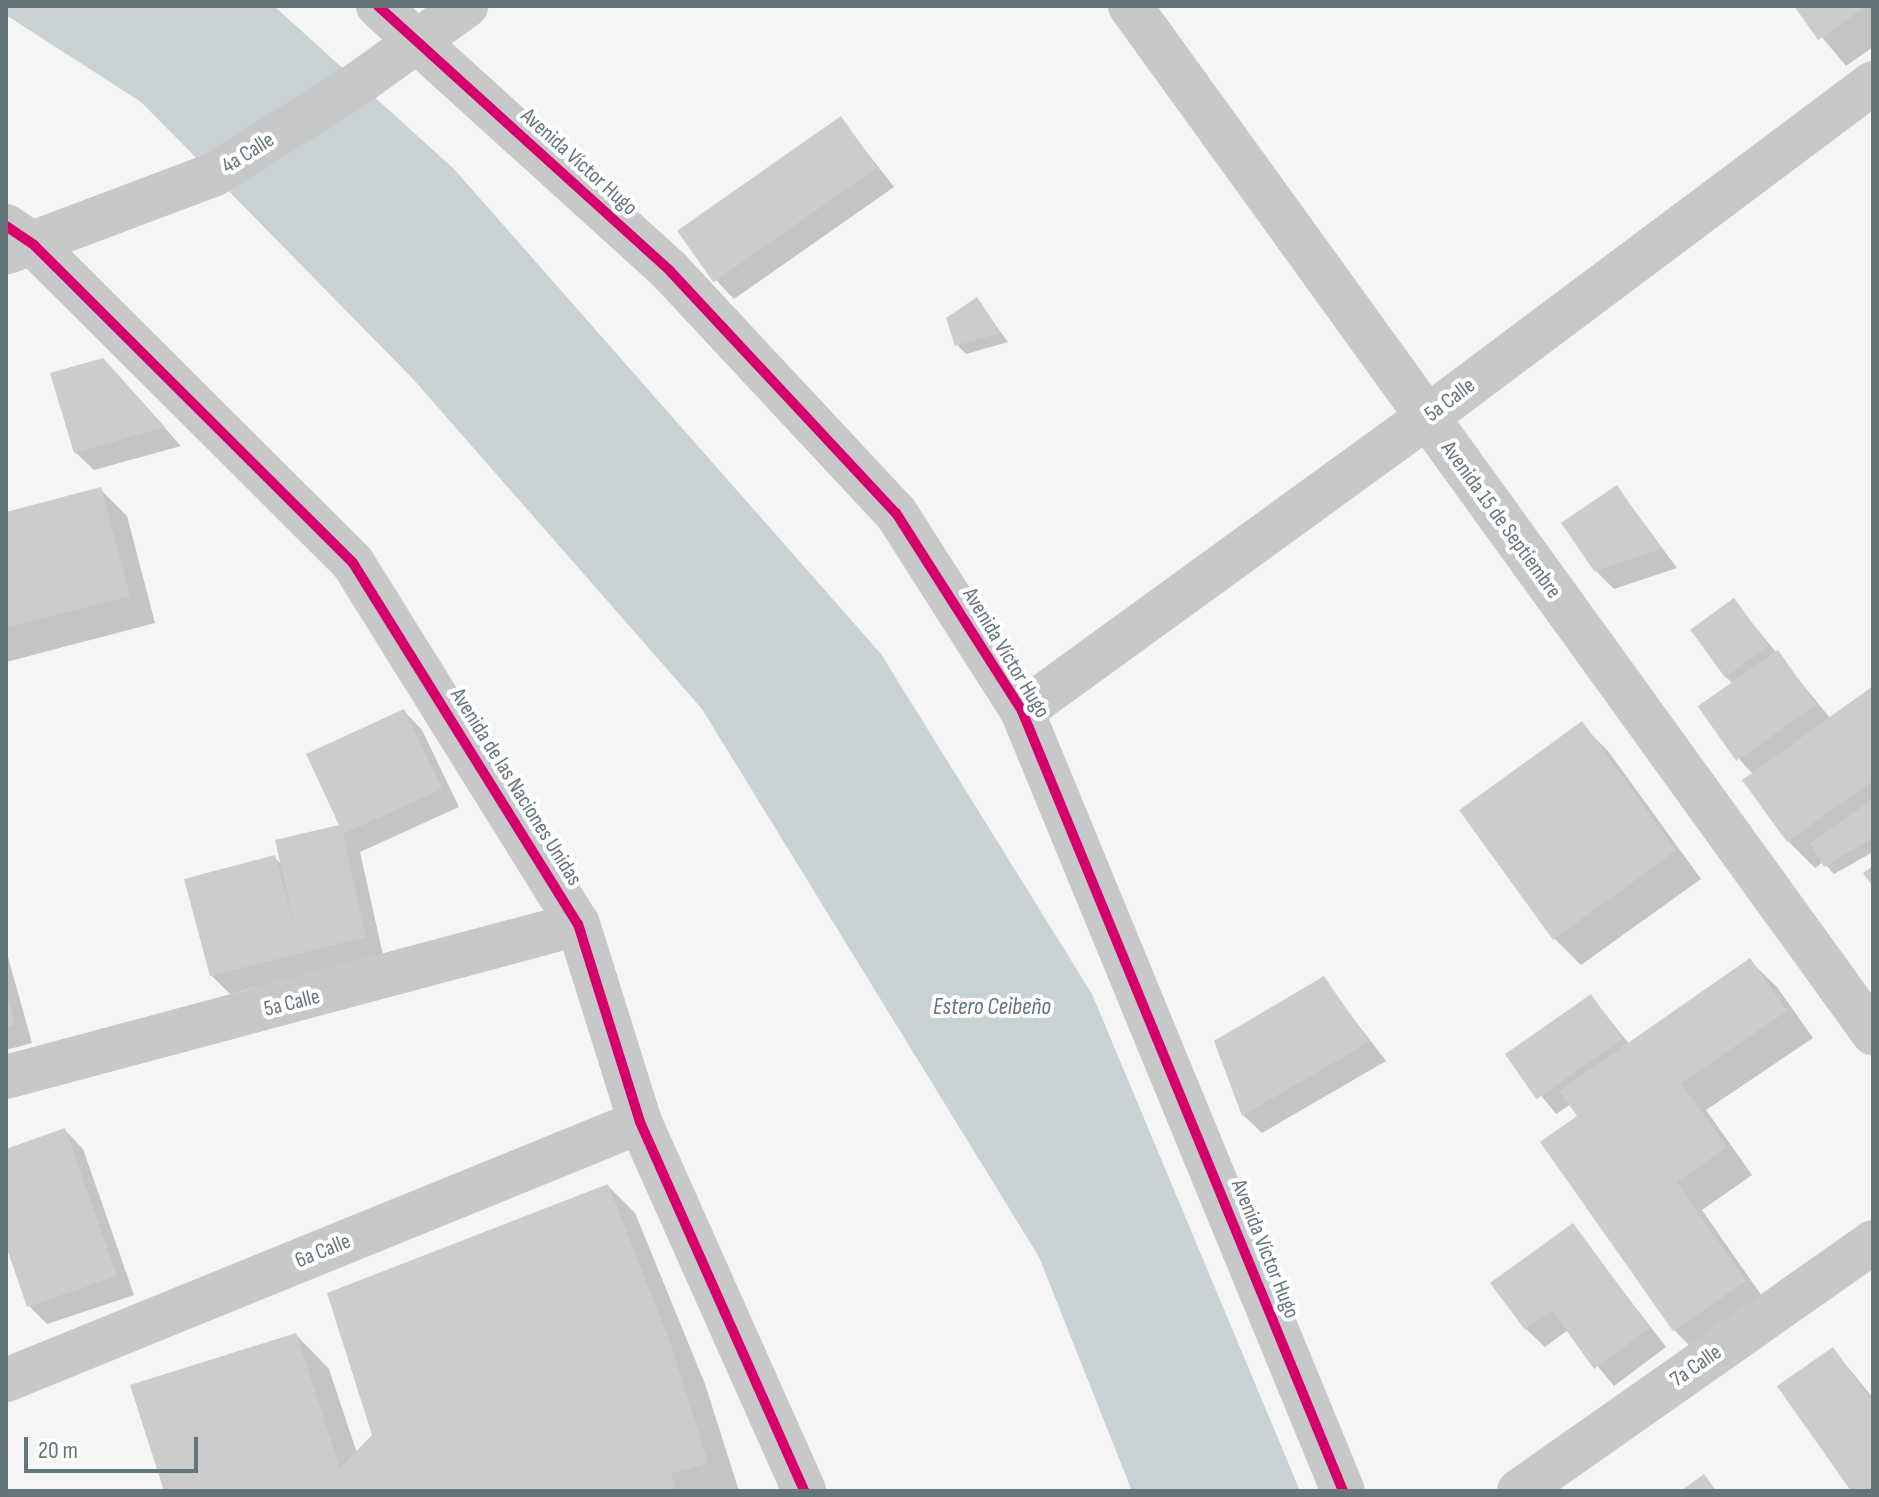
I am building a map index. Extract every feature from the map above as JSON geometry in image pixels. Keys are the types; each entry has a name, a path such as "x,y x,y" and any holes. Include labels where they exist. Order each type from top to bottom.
{"street":[{"name":"Avenida Víctor Hugo","path":"378,6 670,271 896,513 1022,711 1343,1491"},
{"name":"4a Calle","path":"15,241 213,175 359,83 466,6"},
{"name":"Avenida 15 de Septiembre","path":"1130,6 1873,1033"},
{"name":"5a Calle","path":"1022,711 1427,417 1873,83"},
{"name":"Avenida de las Naciones Unidas","path":"15,241 353,563 578,924 640,1122 804,1491"},
{"name":"5a Calle","path":"6,1077 578,924"},
{"name":"6a Calle","path":"6,1380 640,1122"},
{"name":"7a Calle","path":"1519,1491 1873,1242"}],"water":[{"name":"Estero Ceibeño","path":"6,6 274,6 454,169 881,654 1092,994 1300,1491 1132,1491 1039,1257 702,709 414,380 141,102 6,15"}],"building":[{"path":"1794,6 1866,6 1818,40"},
{"path":"841,116 877,168 713,282 677,231"},
{"path":"977,297 1001,333 955,346 946,318"},
{"path":"103,358 165,427 74,453 50,373"},
{"path":"1617,485 1661,549 1594,571 1561,523"},
{"path":"101,487 130,596 6,628 6,512"},
{"path":"1734,598 1769,646 1725,677 1690,630"},
{"path":"1778,650 1816,705 1736,761 1698,706"},
{"path":"1873,686 1873,781 1787,842 1742,780"},
{"path":"404,709 442,789 343,834 366,937 210,976 184,879 275,855 295,927 275,840 339,825 306,754"},
{"path":"1582,721 1676,850 1553,940 1459,810"},
{"path":"1871,800 1873,838 1824,867 1810,843"},
{"path":"1873,866 1873,887 1863,873"},
{"path":"1750,958 1787,1011 1681,1083 1727,1147 1677,1182 1746,1281 1673,1331 1540,1142 1577,1116 1559,1091"},
{"path":"1324,976 1369,1042 1242,1116 1214,1041"},
{"path":"1591,994 1623,1039 1537,1099 1505,1054"},
{"path":"6,996 15,1024 6,1027"},
{"path":"65,1128 117,1276 27,1307 6,1246 6,1149"},
{"path":"608,1184 672,1348 708,1463 671,1474 676,1491 164,1491 130,1385 296,1333 340,1468 372,1435 327,1293"},
{"path":"1573,1223 1650,1328 1594,1369 1552,1310 1525,1330 1490,1283"},
{"path":"1833,1347 1873,1403 1873,1491 1851,1491 1777,1386"},
{"path":"1704,1474 1716,1491 1681,1491"}],"cycle path":[{"path":"378,6 670,271 896,513 1022,711 1343,1491"},
{"path":"6,226 34,245 353,563 578,924 640,1122 804,1491"}]}
